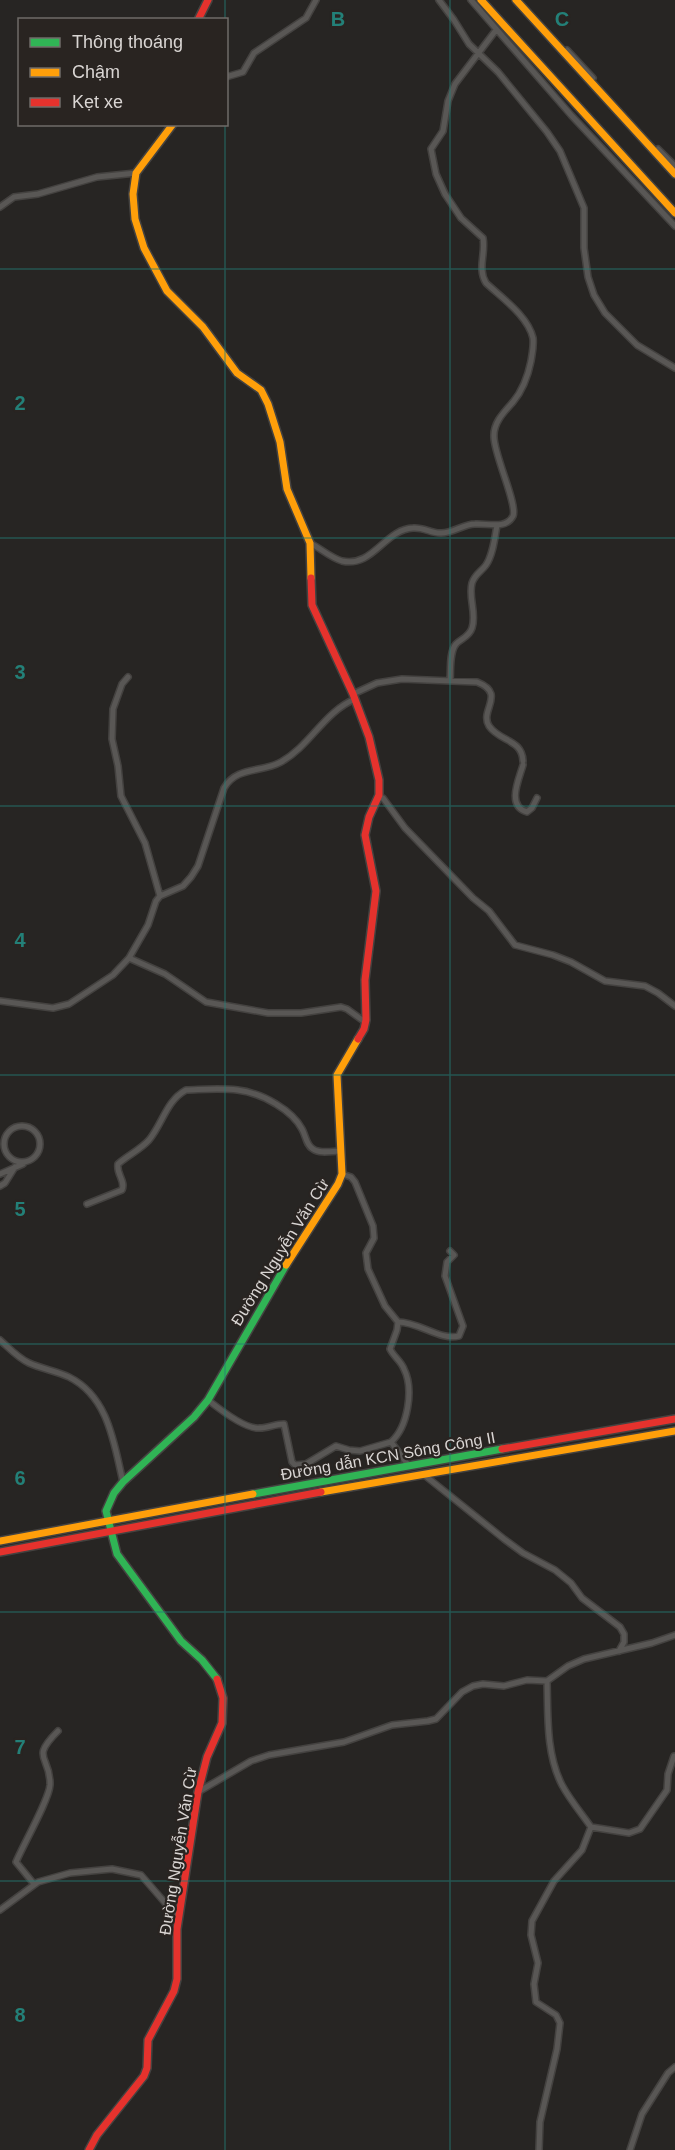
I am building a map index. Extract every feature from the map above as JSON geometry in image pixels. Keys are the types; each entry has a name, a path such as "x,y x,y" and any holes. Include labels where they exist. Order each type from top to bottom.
{"main road":[{"path":"199,18 208,0"},
{"path":"482,0 675,213"},
{"path":"516,0 675,174"},
{"path":"136,173 171,126"},
{"name":"Đường Nguyễn Văn Cừ","path":"89,2150 97,2135 144,2076 147,2068 148,2040 174,1991 177,1979 176,1944 179,1916 198,1792 207,1757 222,1723 223,1698 219,1682 202,1660 181,1641 117,1554 106,1520 106,1506 123,1482 194,1417 208,1400 281,1272 338,1184 342,1174 338,1075 364,1029 365,980 376,891 365,835 380,788 376,763 354,697 312,605 310,543 287,489 280,442 266,398 261,390 237,373 203,327 167,291 144,248 135,219 133,194 136,173"},
{"name":"Đường dẫn KCN Sông Công II","path":"0,1541 106,1520 675,1419"},
{"name":"Đường dẫn KCN Sông Công II","path":"0,1552 422,1473 496,1463 675,1431"},
{"path":"494,1451 496,1463"}],"street":[{"path":"228,76 243,72 254,53 306,18 316,0"},
{"path":"439,0 477,53 498,72 560,151 584,208 586,269 591,287 602,307 626,336 675,368"},
{"path":"471,0 571,115 675,226"},
{"path":"522,0 675,166"},
{"path":"310,543 344,561 374,554 387,538 404,530 420,528 441,534 466,525 497,525 512,518 514,508 494,434 498,421 527,380 532,353 532,336 523,320 483,278 481,261 484,250 483,238 461,218 445,194 440,186 431,157 432,146 443,131 450,93 460,76 496,30"},
{"path":"0,207 14,197 47,192 97,177 136,173"},
{"path":"450,680 453,649 473,627 471,584 486,564 492,551 497,525"},
{"path":"128,677 122,684 113,708 112,739 121,796 145,843 160,896"},
{"path":"0,1001 53,1008 69,1004 113,975 129,958 148,925 156,901 160,896 183,886 191,877 203,852 228,781 242,772 270,767 282,762 335,711 376,683 391,680 450,680 477,682 488,688 492,697 487,721 489,725 522,751 523,763 515,792 517,803 520,809 527,812 537,798"},
{"path":"378,798 384,798 405,828 474,898 489,910 515,945 562,958 604,981 645,986 675,1006"},
{"path":"129,958 165,974 206,1002 268,1012 301,1013 341,1007 365,1022"},
{"path":"87,1204 123,1190 118,1164 149,1140 168,1106 178,1094 186,1090 244,1090 273,1102 295,1119 302,1129 308,1146 319,1151 340,1151"},
{"path":"0,1174 33,1159 40,1149 39,1136 30,1127 12,1128 4,1137 7,1170"},
{"path":"6,1154 15,1161 33,1159"},
{"path":"0,1186 5,1183 15,1167"},
{"path":"342,1174 351,1177 355,1182 370,1217 374,1238 366,1253 368,1269 385,1306 398,1322 415,1324 440,1334 459,1336 463,1326 445,1276 447,1262 454,1255 450,1251"},
{"path":"208,1400 245,1424 259,1428 284,1424 292,1462 295,1465 306,1464 336,1446 349,1450 369,1450 391,1442 396,1438 409,1404 406,1372 390,1349 398,1322"},
{"path":"0,1340 28,1363 69,1377 80,1384 95,1401 110,1425 123,1482"},
{"path":"391,1442 409,1466"},
{"path":"422,1473 507,1541 555,1570 571,1583 582,1598 620,1627 624,1634 624,1642 619,1651"},
{"path":"198,1792 251,1761 269,1755 344,1742 392,1725 436,1719 462,1692 473,1686 483,1684 504,1686 527,1680 547,1681 568,1666 584,1659 675,1635"},
{"path":"547,1681 549,1737 555,1765 562,1785 591,1827 628,1833 634,1833 640,1829 668,1790 668,1774 674,1756"},
{"path":"34,1884 16,1862 48,1794 49,1776 42,1757 43,1750 46,1743 58,1731"},
{"path":"539,2150 540,2122 557,2049 560,2023 556,2014 538,2005 534,1995 538,1963 531,1927 534,1915 550,1886 582,1850 591,1827"},
{"path":"0,1910 34,1884 55,1876 112,1869 134,1872 146,1879 166,1905 179,1916"},
{"path":"630,2150 642,2114 668,2073 675,2067"}],"traffic: fast":[{"path":"217,1679 202,1660 181,1641 117,1554 106,1511 114,1493 123,1482 194,1417 208,1400 286,1265"},
{"path":"253,1494 502,1449"}],"traffic: slow":[{"path":"481,0 675,213"},
{"path":"516,0 675,174"},
{"path":"171,126 136,173 133,194 135,219 144,248 167,291 203,327 237,373 261,390 268,404 280,442 287,489 310,543 311,578"},
{"path":"286,1265 338,1184 342,1174 337,1075 358,1039"},
{"path":"321,1492 675,1431"},
{"path":"0,1541 253,1494"}],"traffic: jam":[{"path":"199,18 208,0"},
{"path":"311,578 312,605 353,694 369,737 379,780 379,795 369,817 365,835 376,891 365,980 366,1020 358,1039"},
{"path":"502,1449 675,1419"},
{"path":"0,1552 321,1492"},
{"path":"89,2150 97,2135 144,2076 147,2068 148,2040 174,1991 177,1979 177,1929 198,1792 207,1757 222,1723 223,1698 217,1679"}]}
